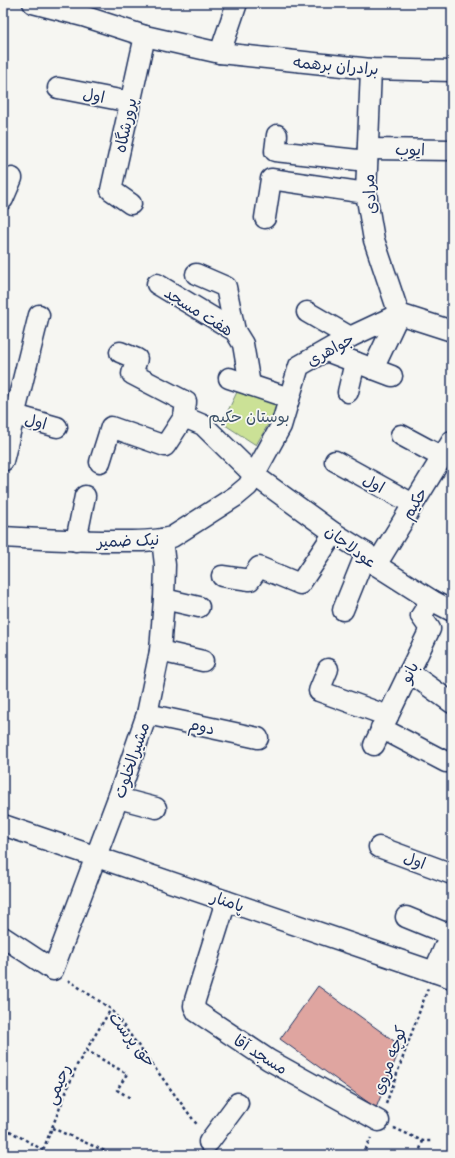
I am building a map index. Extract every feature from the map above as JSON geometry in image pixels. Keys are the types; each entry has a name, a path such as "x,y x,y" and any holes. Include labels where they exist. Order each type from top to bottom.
{"street":[{"name":"برادران برهمه","path":"33,3 86,10 145,36 220,53 371,69 452,71"},
{"path":"220,53 237,3"},
{"name":"پرورشگاه","path":"130,204 111,190 145,36"},
{"name":"مرادی","path":"371,69 366,193 374,240 400,314"},
{"name":"اول","path":"58,88 130,102"},
{"name":"ایوب","path":"278,135 275,151 367,155 452,150"},
{"path":"3,199 12,178"},
{"path":"265,218 271,179 366,193"},
{"path":"196,274 226,287 235,331"},
{"name":"هفت مسجد","path":"157,284 235,331 240,336 243,344 250,385"},
{"path":"307,312 350,337"},
{"path":"348,392 400,314 452,331"},
{"name":"جواهری","path":"254,475 281,426 299,366 350,337 400,314"},
{"path":"3,461 9,413 39,315"},
{"path":"326,350 392,376"},
{"path":"100,462 112,427 165,446 184,417 186,402 132,374 137,359 120,352"},
{"path":"229,378 289,398"},
{"name":"اول","path":"9,413 57,427"},
{"path":"184,417 203,424 254,475"},
{"path":"401,435 448,450"},
{"name":"حکیم","path":"343,610 371,559 413,504 448,450"},
{"name":"اول","path":"335,461 413,504"},
{"name":"عودلاجان","path":"254,475 371,559 431,600 452,611"},
{"name":"نیک ضمیر","path":"3,537 76,541 162,540 181,532 236,496 248,486 254,475"},
{"path":"76,541 85,496"},
{"path":"222,576 250,580 259,567 300,584 334,533"},
{"name":"مشیرالخلوت","path":"53,970 118,798 147,714 160,651 165,565 162,540"},
{"path":"164,599 199,607"},
{"name":"بانو","path":"381,730 430,629 421,616 431,600"},
{"path":"160,651 203,661"},
{"path":"328,669 320,691 381,730 446,762"},
{"path":"410,672 452,703"},
{"name":"دوم","path":"147,714 258,738"},
{"path":"118,798 156,808"},
{"name":"پامنار","path":"3,825 443,975"},
{"name":"اول","path":"379,847 452,874"},
{"name":"مسجد آقا","path":"226,901 195,1000 194,1006 197,1012 269,1060 379,1121"},
{"path":"406,917 451,932 443,975"},
{"path":"3,937 53,970"},
{"path":"209,1142 238,1103"}],"path":[{"name":"حق پرست","path":"53,970 112,1009 209,1142"},
{"name":"کوچه مروی","path":"362,1155 379,1121 443,975"},
{"name":"رحیمی","path":"41,1155 77,1065 112,1009"},
{"name":"رحیمی","path":"86,1050 127,1074 117,1090 132,1100"},
{"path":"379,1121 424,1141 432,1141"},
{"name":"رحیمی","path":"52,1128 114,1155"},
{"path":"3,1139 8,1130 43,1150"},
{"path":"418,1155 424,1141"}],"green space":[{"name":"بوستان حکیم","path":"238,390 280,404 256,445 222,423"}],"building":[{"path":"318,986 401,1046 376,1108 280,1039"}]}
